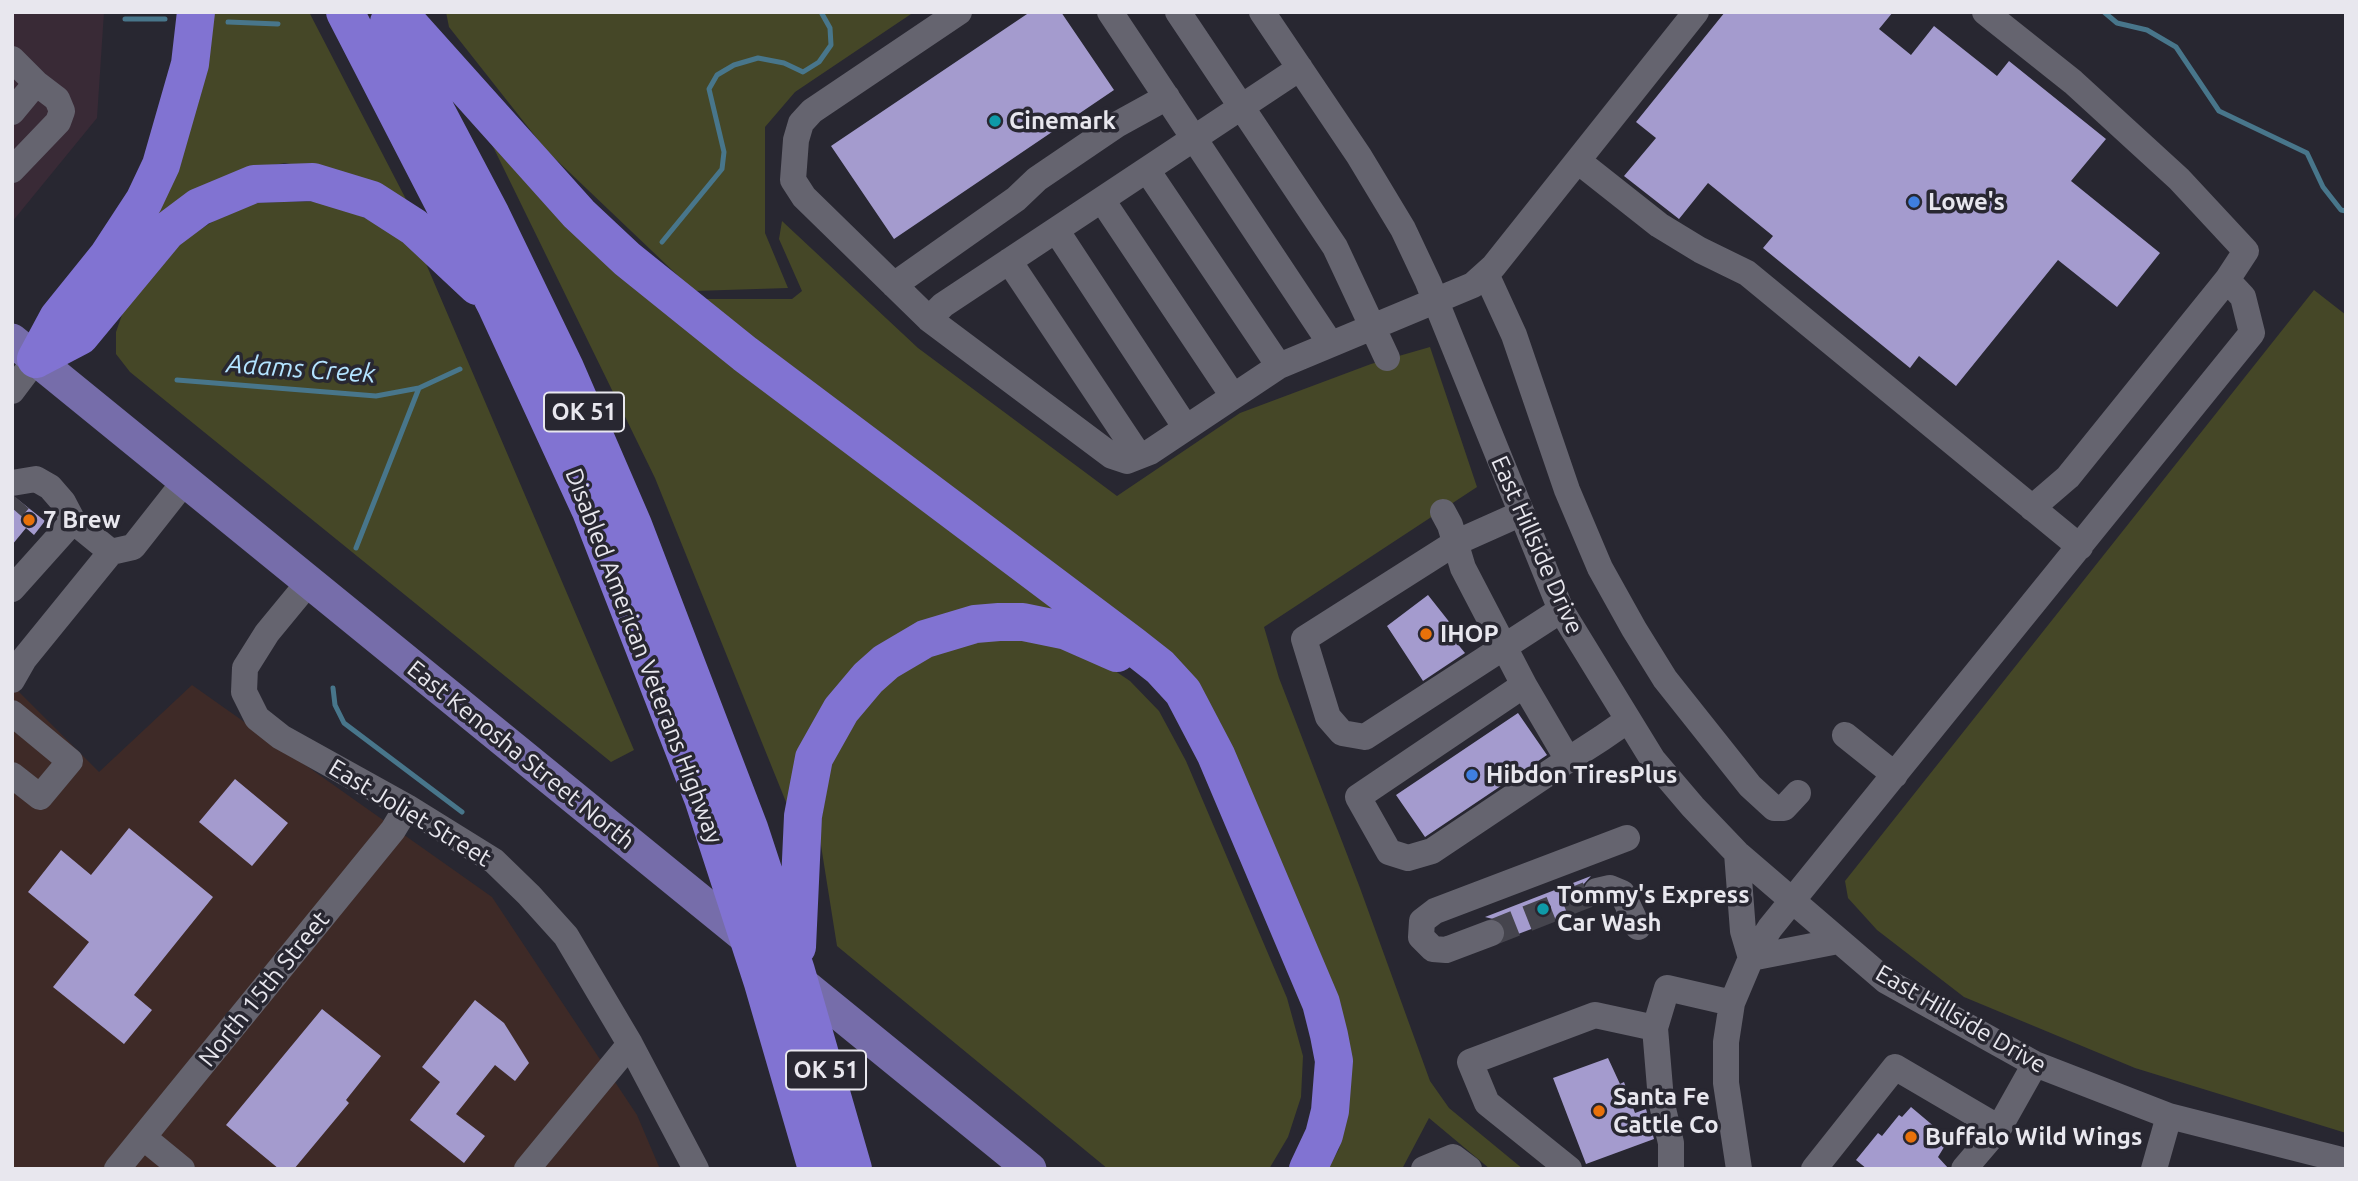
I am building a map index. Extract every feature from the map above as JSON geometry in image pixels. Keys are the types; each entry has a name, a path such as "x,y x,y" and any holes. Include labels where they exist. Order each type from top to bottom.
{"highway":[{"path":"24,350 58,318 108,256 144,201 161,165 190,64 196,12"},
{"name":"Disabled American Veterans Highway","path":"345,12 496,305 591,511 703,799 763,984 817,1169"},
{"name":"Disabled American Veterans Highway","path":"384,12 497,227 565,368 633,525 749,828 796,971 853,1169"},
{"path":"398,12 579,214 627,259 726,340 1132,645 1160,667 1183,692 1216,755 1321,1003 1334,1061 1330,1111 1324,1135 1308,1169"},
{"path":"24,350 79,336 149,248 184,217 236,189 274,181 332,185 391,210 414,227 496,305"},
{"path":"796,971 807,786 814,758 826,733 854,694 886,662 904,650 949,631 975,624 1023,622 1044,625 1088,639 1130,662 1150,679 1185,723 1302,999 1312,1027 1320,1066 1311,1123 1304,1147 1291,1169"}],"main road":[{"name":"East Kenosha Street North","path":"24,350 1030,1168"}],"street":[{"path":"959,12 812,111 801,123 796,140 793,180 804,197 929,319 1112,456 1127,461 1186,428 1279,366 1473,285 1486,274 1696,12"},
{"path":"1110,12 1330,343"},
{"path":"1178,12 1335,247 1387,358"},
{"name":"East Hillside Drive","path":"1262,12 1403,229 1436,302 1561,610 1653,760 1737,853 1886,981 2035,1064 2169,1116 2346,1161"},
{"path":"1985,12 2073,82 2179,179 2246,251 2227,280 2068,477 2032,508"},
{"path":"12,59 57,99 62,111 58,122 12,170"},
{"path":"929,319 943,305 1300,68"},
{"path":"12,111 36,83"},
{"path":"894,285 1016,199 1037,179 1118,124 1167,97"},
{"path":"1578,161 1659,225 1700,250 1748,273 2080,547"},
{"path":"1147,170 1279,366"},
{"path":"1102,200 1233,397"},
{"path":"1056,230 1186,428"},
{"path":"1009,261 1139,456"},
{"path":"1486,274 1517,345 1567,490 1600,568 1634,629 1665,679 1766,802 1774,808 1784,808 1798,793"},
{"path":"1739,1169 1726,1083 1727,1042 1732,1003 1751,958 1792,901 2252,333 2244,297 2227,280"},
{"path":"12,391 24,350"},
{"path":"18,487 36,478 50,487 63,502 73,521 111,552"},
{"path":"16,662 111,552 133,547 185,481"},
{"path":"1443,512 1463,568 1524,685 1568,760"},
{"path":"1520,514 1455,543 1304,639 1328,717 1342,733 1365,737 1561,610"},
{"path":"12,589 73,521"},
{"name":"East Joliet Street","path":"309,582 254,651 246,668 244,692 257,718 281,737 407,807 494,861 529,895 566,936 630,1044 695,1169"},
{"path":"1524,685 1359,797 1389,852 1408,858 1432,851 1628,720"},
{"path":"12,713 70,761 40,797 12,775"},
{"path":"1845,735 1895,775"},
{"name":"North 15th Street","path":"117,1169 393,830 407,807"},
{"path":"1491,933 1447,950 1433,949 1421,937 1422,922 1435,911 1627,838"},
{"path":"1737,853 1743,931 1751,958"},
{"path":"1597,891 1610,888 1622,893 1638,927"},
{"path":"1751,958 1838,941"},
{"path":"1671,1169 1671,1143 1661,1100 1655,1028 1667,988 1732,1003"},
{"path":"1569,1169 1487,1103 1470,1062 1595,1014 1655,1028"},
{"path":"527,1169 630,1044"},
{"path":"1964,1169 1999,1128 2035,1064"},
{"path":"1814,1169 1895,1067 1999,1128"},
{"path":"2154,1169 2169,1116"},
{"path":"143,1137 182,1169"},
{"path":"1424,1169 1453,1157 1469,1169"}],"shaded area":[{"path":"12,12 104,12 97,118 12,222"},
{"path":"12,685 99,772 192,685 492,897 637,1115 660,1169 12,1169"}],"green space":[{"path":"209,12 309,12 410,207 358,177 285,163 242,170 149,226"},
{"path":"446,12 914,12 795,92 765,127 765,233 788,288 694,291 546,150 449,27"},
{"path":"479,118 1077,612 879,650 792,810 786,802 655,478"},
{"path":"328,201 393,231 424,259 634,750 611,762 130,372 116,354 116,332 130,292 175,245 243,203"},
{"path":"782,221 918,348 1117,496 1240,413 1371,364 1430,347 1477,487 1264,627 1279,678 1360,888 1430,1081 1449,1108 1523,1169 1490,1169 1429,1118 1402,1169 1328,1169 1339,1149 1349,1070 1220,722 703,299 792,299 802,291 779,239"},
{"path":"2314,290 2346,315 2346,1133 2135,1068 1964,997 1877,930 1848,898 1845,881"},
{"path":"1022,637 1081,648 1130,681 1159,711 1186,761 1287,998 1303,1056 1301,1097 1288,1137 1269,1169 1108,1169 837,946 819,833 832,759 869,695 923,656 963,638"}],"building":[{"name":"Cinemark","path":"1030,12 1061,12 1114,90 894,239 831,146"},
{"name":"Lowe's","path":"1725,12 1893,12 1879,29 1911,55 1934,26 1997,76 2009,61 2106,139 2071,181 2160,253 2117,307 2058,260 1956,386 1919,356 1910,368 1763,248 1773,236 1708,183 1679,219 1624,176 1656,138 1636,122"},
{"name":"7 Brew","path":"12,498 16,498 45,521 34,535 26,528 12,545"},
{"name":"IHOP","path":"1428,595 1462,638 1456,642 1465,653 1423,681 1387,626"},
{"name":"Hibdon TiresPlus","path":"1518,713 1547,755 1425,837 1396,795"},
{"path":"235,779 288,823 252,866 199,822"},
{"path":"129,828 213,897 134,995 152,1010 124,1044 53,987 89,942 28,892 61,850 91,875"},
{"name":"Tommy's Express Car Wash","path":"1591,876 1582,886 1582,894 1592,906 1505,939 1506,928 1501,921 1485,917"},
{"path":"475,1000 504,1023 529,1063 515,1081 495,1065 456,1114 485,1136 464,1163 410,1120 440,1082 422,1067"},
{"path":"322,1009 381,1056 346,1100 349,1103 294,1169 279,1169 226,1125"},
{"name":"Santa Fe Cattle Co","path":"1608,1058 1620,1084 1624,1082 1635,1113 1646,1109 1654,1139 1586,1164 1553,1078"},
{"name":"Buffalo Wild Wings","path":"1911,1107 1949,1139 1938,1157 1949,1169 1867,1169 1856,1160 1878,1133 1882,1136 1899,1115 1902,1117"}],"waterway":[{"name":"Adams Creek","path":"662,242 722,169 724,152 709,89 717,75 734,65 758,58 784,63 803,72 819,62 831,45 830,28 821,12"},
{"path":"2104,12 2117,23 2147,30 2176,47 2219,111 2307,153 2323,187 2341,210 2346,211"},
{"path":"125,19 165,19"},
{"path":"228,22 278,24"},
{"name":"Adams Creek","path":"177,380 376,396 419,388 460,369"},
{"path":"356,548 419,388"},
{"path":"333,688 335,705 344,723 462,812"}],"tunnel":[{"path":"12,508 19,500"},
{"path":"1491,933 1597,891"}],"place":[{"name":"Cinemark","path":"995,121"},
{"name":"Lowe's","path":"1914,202"},
{"name":"7 Brew","path":"29,520"},
{"name":"IHOP","path":"1426,634"},
{"name":"Hibdon TiresPlus","path":"1472,775"},
{"name":"Tommy's Express Car Wash","path":"1543,909"},
{"name":"Santa Fe Cattle Co","path":"1599,1111"},
{"name":"Buffalo Wild Wings","path":"1911,1137"}]}
